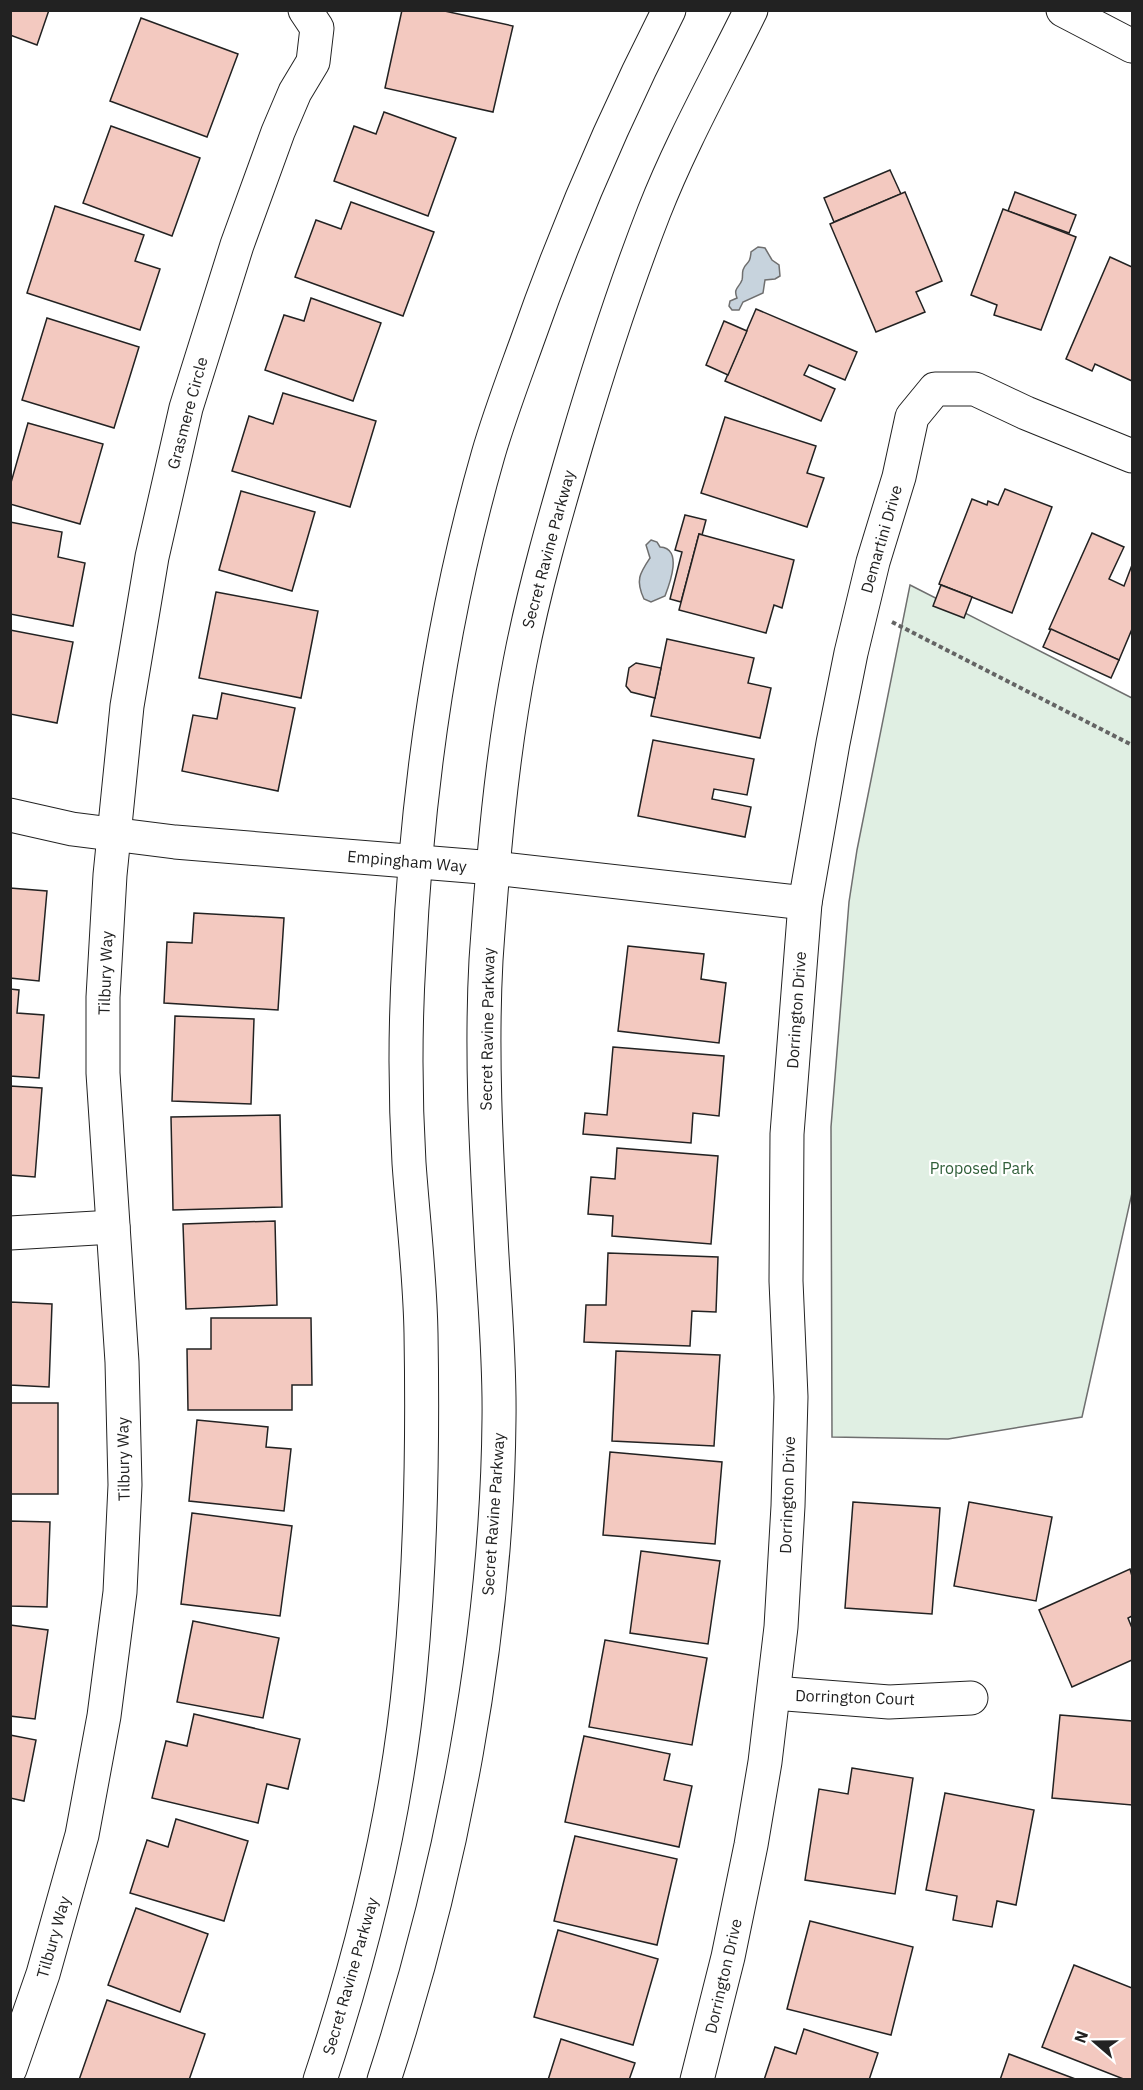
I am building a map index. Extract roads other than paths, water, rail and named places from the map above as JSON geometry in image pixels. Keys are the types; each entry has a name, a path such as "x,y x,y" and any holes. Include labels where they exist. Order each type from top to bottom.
{"street":[{"name":"Grasmere Circle","path":"114,835 127,706 137,638 168,483 186,408 237,245 278,132 295,92 313,62 317,28 305,10"},
{"name":"Secret Ravine Parkway","path":"320,2079 338,2026 364,1931 384,1844 400,1756 410,1675 421,1506 421,1327 409,1154 406,1068 408,964 422,788 444,651 464,550 489,454 544,293 588,181 669,10"},
{"name":"Secret Ravine Parkway","path":"384,2079 424,1944 445,1853 466,1749 489,1597 496,1504 499,1418 497,1320 483,1065 486,963 500,787 519,664 540,566 615,316 656,207 712,87 752,10"},
{"path":"1063,10 1132,46"},
{"name":"Demartini Drive","path":"805,903 833,743 862,607 899,477 912,417 935,389 975,389 1026,413 1132,456"},
{"name":"Empingham Way","path":"10,815 51,826 175,842 494,868 805,903"},
{"name":"Tilbury Way","path":"10,2069 43,1974 82,1835 113,1659 120,1592 125,1485 122,1362 103,1073 103,997 114,835"},
{"name":"Dorrington Drive","path":"697,2079 728,1957 749,1856 765,1762 781,1627 790,1408 786,1281 787,1134 805,903"},
{"path":"10,1233 113,1227"},
{"name":"Dorrington Court","path":"774,1693 889,1702 970,1698"}],"park label":[{"name":"Proposed Park","path":"982,1168"}]}
